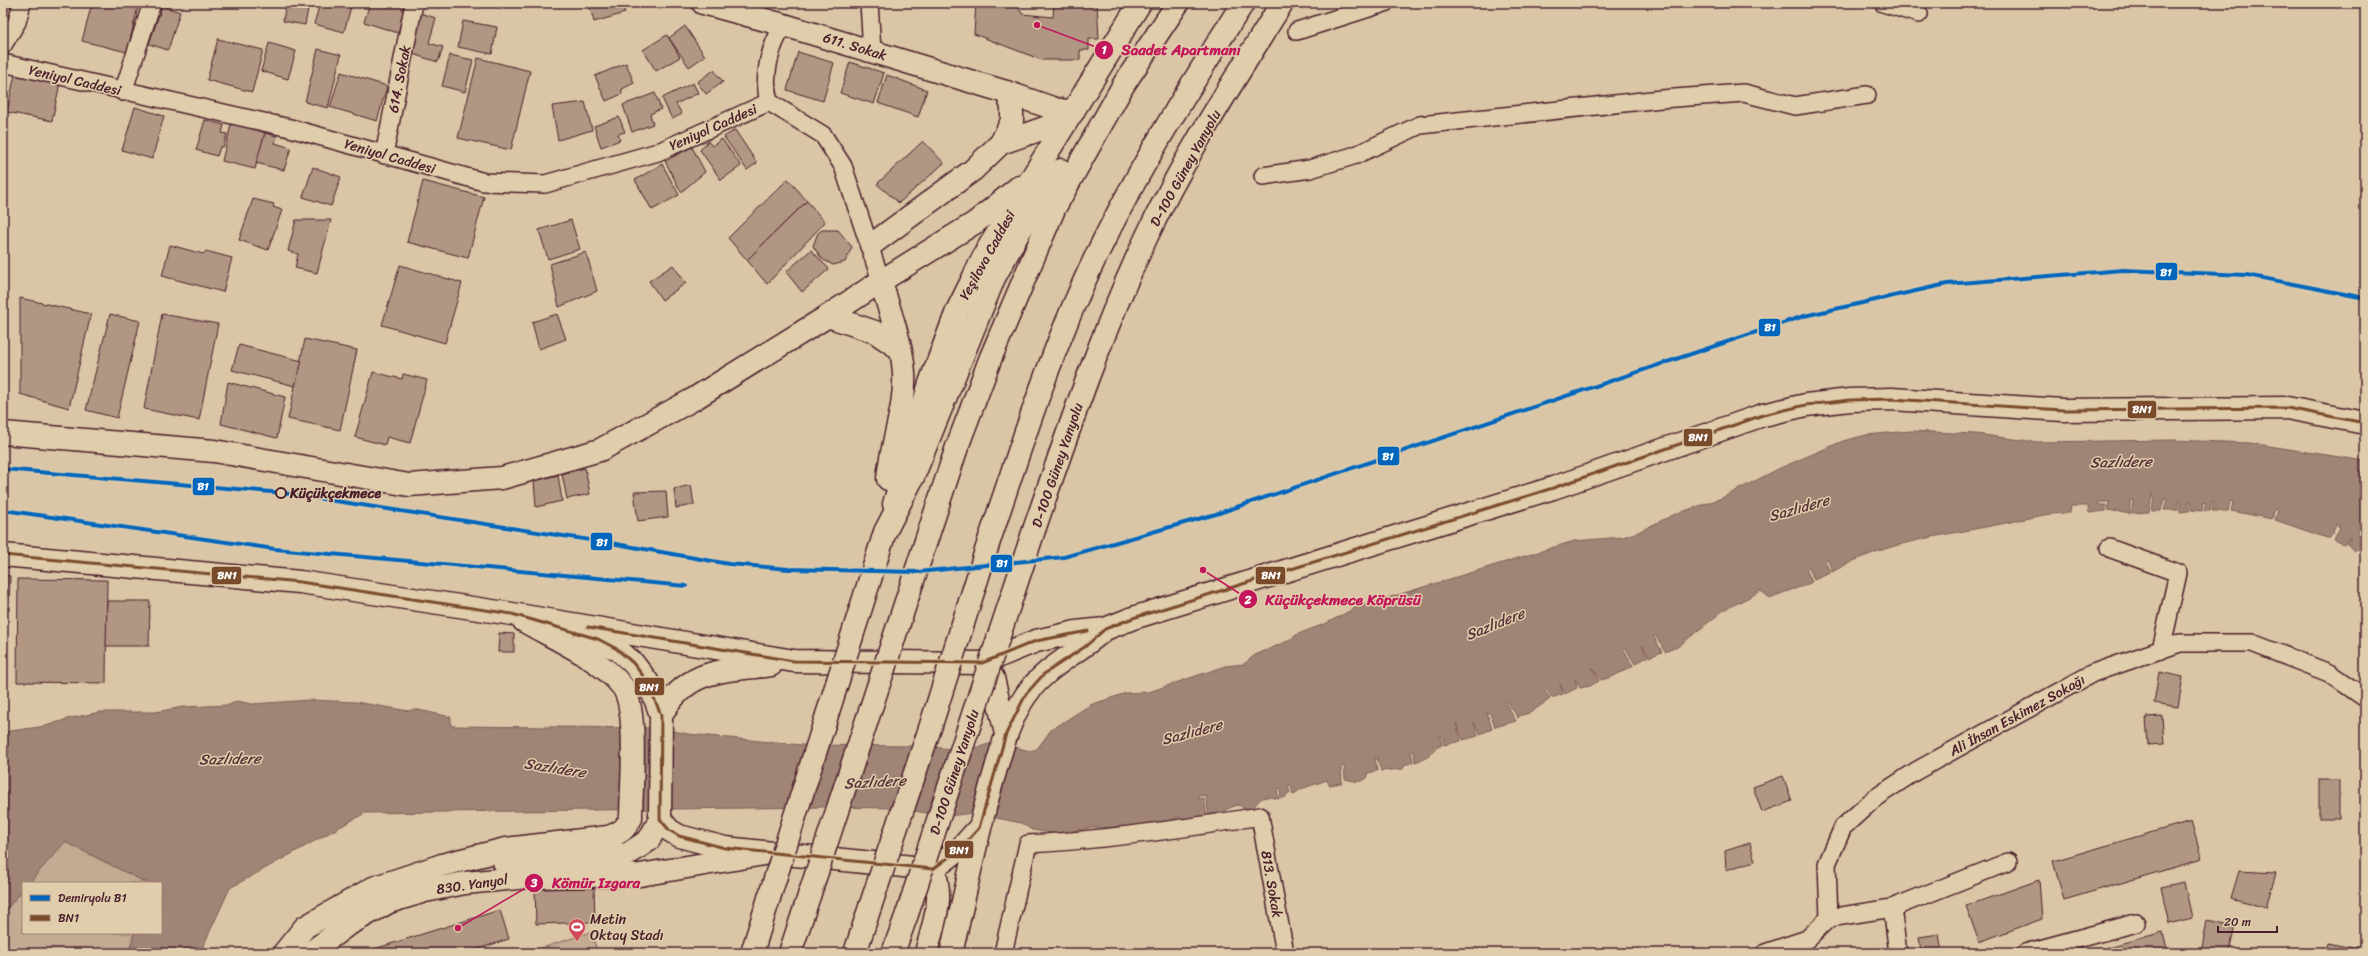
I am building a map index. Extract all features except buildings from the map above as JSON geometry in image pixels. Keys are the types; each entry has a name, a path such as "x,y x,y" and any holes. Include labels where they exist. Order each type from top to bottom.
{"main road":[{"name":"611. Sokak","path":"703,3 872,51 1006,92 1055,109 1073,112"},
{"name":"Yeşilova Caddesi","path":"886,532 921,411 957,311 987,250 1140,3"},
{"path":"790,953 957,447 1023,280 1054,210 1087,147 1124,84 1178,3"},
{"path":"855,953 1027,426 1073,308 1104,240 1145,163 1243,3"},
{"name":"D-100 Güney Yanyolu","path":"893,953 1036,527 1110,316 1148,234 1185,162 1282,3"},
{"path":"752,953 886,532 913,477 1001,265 1019,232 1055,179 1094,122 1124,84"},
{"path":"871,245 973,170 1001,143 1012,121 1012,106 1006,92"},
{"path":"1001,143 1059,123 1073,112"},
{"path":"3,433 214,451 409,485 456,483 502,478 600,450 692,400 976,222 1033,175"},
{"path":"881,281 900,349 904,374 901,408 889,472 886,532"},
{"path":"828,316 875,332 900,349"},
{"path":"950,953 965,897 979,828 1006,734 1026,694 1044,674 1086,646 1105,630 1133,618 1553,488 1763,415 1806,405 1850,400 1892,399 2063,410 2287,408 2365,423"},
{"path":"3,555 300,582 512,614 794,661 982,663 1036,641 1076,632 1105,630"},
{"path":"442,865 574,860 628,854 649,840 660,819 661,715 647,681 633,663 617,649 598,639 512,614"},
{"path":"442,865 506,849 608,837 621,832 631,818 632,716 626,691 608,672 512,614"},
{"path":"661,715 680,688 697,677 794,661"},
{"path":"982,663 993,678 1006,734"},
{"path":"660,819 669,830 679,836 725,848 933,869 961,848 979,828"},
{"name":"830. Yanyol","path":"310,953 346,926 389,902 425,891 465,883 529,877 640,876 769,853"},
{"name":"830. Yanyol","path":"284,953 305,927 373,888 442,865"},
{"path":"926,953 939,900 939,886 933,869"}],"street":[{"path":"3,45 17,22 22,3"},
{"path":"124,92 152,3"},
{"name":"614. Sokak","path":"384,154 414,3"},
{"path":"869,3 872,51"},
{"path":"1297,30 1386,3"},
{"path":"1883,3 1919,14"},
{"path":"784,25 775,39 767,76 766,86 769,102 823,135 844,166 871,245 881,281"},
{"name":"Yeniyol Caddesi","path":"3,63 124,92 290,128 484,182 545,184 658,152 769,102"},
{"path":"1263,176 1310,169 1356,155 1420,125 1661,99 1744,93 1795,106 1867,95"},
{"path":"2109,548 2178,573 2161,650"},
{"name":"Ali İhsan Eskimez Sokağı","path":"1829,918 1827,864 1843,827 1875,798 1916,772 2093,672 2180,644 2252,643 2329,672 2365,698"},
{"name":"813. Sokak","path":"1003,953 1028,844 1071,842 1183,829 1260,816 1285,953"},
{"path":"1765,953 1807,939 1829,918 1892,908 2008,862"},
{"path":"1892,908 1898,953"},
{"path":"2024,953 2136,923"}],"shaded area":[{"path":"64,841 145,882 30,882"},
{"path":"22,891 22,934 134,934 129,953 3,953 3,913"},
{"name":"Metin Oktay Stadı","path":"591,932 598,953 526,953"}],"water":[{"name":"Sazlıdere","path":"1911,431 1976,434 2037,442 2173,440 2250,443 2365,461 2365,541 2360,551 2353,550 2347,544 2351,537 2344,544 2334,540 2340,527 2336,525 2330,538 2327,538 2275,520 2278,510 2275,508 2272,519 2231,511 2233,502 2230,501 2228,511 2212,511 2214,501 2212,501 2210,511 2204,511 2206,503 2203,502 2202,511 2191,510 2191,501 2189,501 2189,511 2180,512 2180,501 2178,501 2178,510 2164,510 2167,500 2164,499 2161,511 2152,511 2154,495 2152,494 2149,512 2132,513 2133,500 2130,500 2130,514 2108,510 2109,502 2099,502 2099,505 2106,505 2106,511 2089,513 2088,506 2071,506 2070,513 2036,517 1936,536 1894,546 1873,553 1832,572 1828,559 1825,560 1830,573 1814,580 1809,568 1806,569 1812,582 1770,598 1761,591 1724,610 1679,646 1665,652 1656,635 1654,636 1662,652 1649,657 1642,645 1647,657 1635,664 1625,647 1623,648 1633,666 1612,677 1601,680 1592,667 1599,681 1590,686 1580,688 1575,679 1577,688 1565,694 1560,684 1563,694 1552,698 1547,690 1545,691 1550,699 1530,713 1521,715 1518,718 1507,701 1505,702 1516,721 1495,727 1490,713 1487,713 1492,729 1480,734 1474,722 1478,736 1463,740 1456,723 1461,741 1444,745 1442,736 1440,736 1442,745 1436,748 1432,754 1427,757 1415,762 1414,751 1411,751 1413,762 1405,765 1403,769 1381,771 1377,758 1375,758 1377,771 1367,773 1368,777 1363,781 1357,781 1345,779 1344,766 1341,766 1342,783 1329,785 1327,780 1301,789 1293,795 1291,785 1288,786 1290,793 1286,794 1286,797 1281,798 1280,788 1277,789 1279,799 1265,797 1254,806 1246,810 1239,805 1209,819 1206,795 1199,796 1199,799 1204,798 1207,819 1184,823 1180,817 1171,820 1173,825 1089,828 1059,834 1032,830 1021,823 973,813 948,816 893,808 824,807 365,813 230,888 200,953 129,953 134,934 162,934 162,882 145,882 65,842 30,882 22,882 22,891 3,913 3,732 46,726 67,719 100,712 155,712 183,707 229,705 237,701 252,704 310,700 356,702 409,711 414,709 451,717 451,726 658,728 688,734 801,745 915,746 968,750 996,742 1030,751 1037,749 1051,730 1090,705 1126,693 1149,692 1225,666 1244,664 1255,655 1288,641 1298,634 1327,623 1355,608 1574,541 1623,537 1638,532 1673,515 1722,498 1778,469 1843,441 1866,435"}],"rail line":[{"name":"B1","path":"3,469 283,493 616,544 729,564 789,569 918,572 1064,557 1216,514 1804,316 1947,284 2123,270 2247,275 2365,298"},
{"name":"B1","path":"3,510 275,549 686,586"}],"transit line":[{"name":"BN1","path":"3,555 300,582 512,614 598,639 617,649 633,663 647,681 661,715 660,819 669,830 679,836 725,848 933,869 961,848 979,828 1006,734 1026,694 1044,674 1086,646 1105,629 1133,618 1553,488 1763,415 1806,405 1850,400 1892,399 2063,410 2287,408 2365,423"},
{"name":"BN1","path":"588,627 794,661 982,663 1036,641 1088,631"}],"place":[{"name":"Saadet Apartmanı","path":"1037,25"},
{"name":"Küçükçekmece","path":"281,493"},
{"name":"Küçükçekmece Köprüsü","path":"1203,570"},
{"name":"Kömür Izgara","path":"458,928"},
{"name":"Metin Oktay Stadı","path":"577,942"}]}
